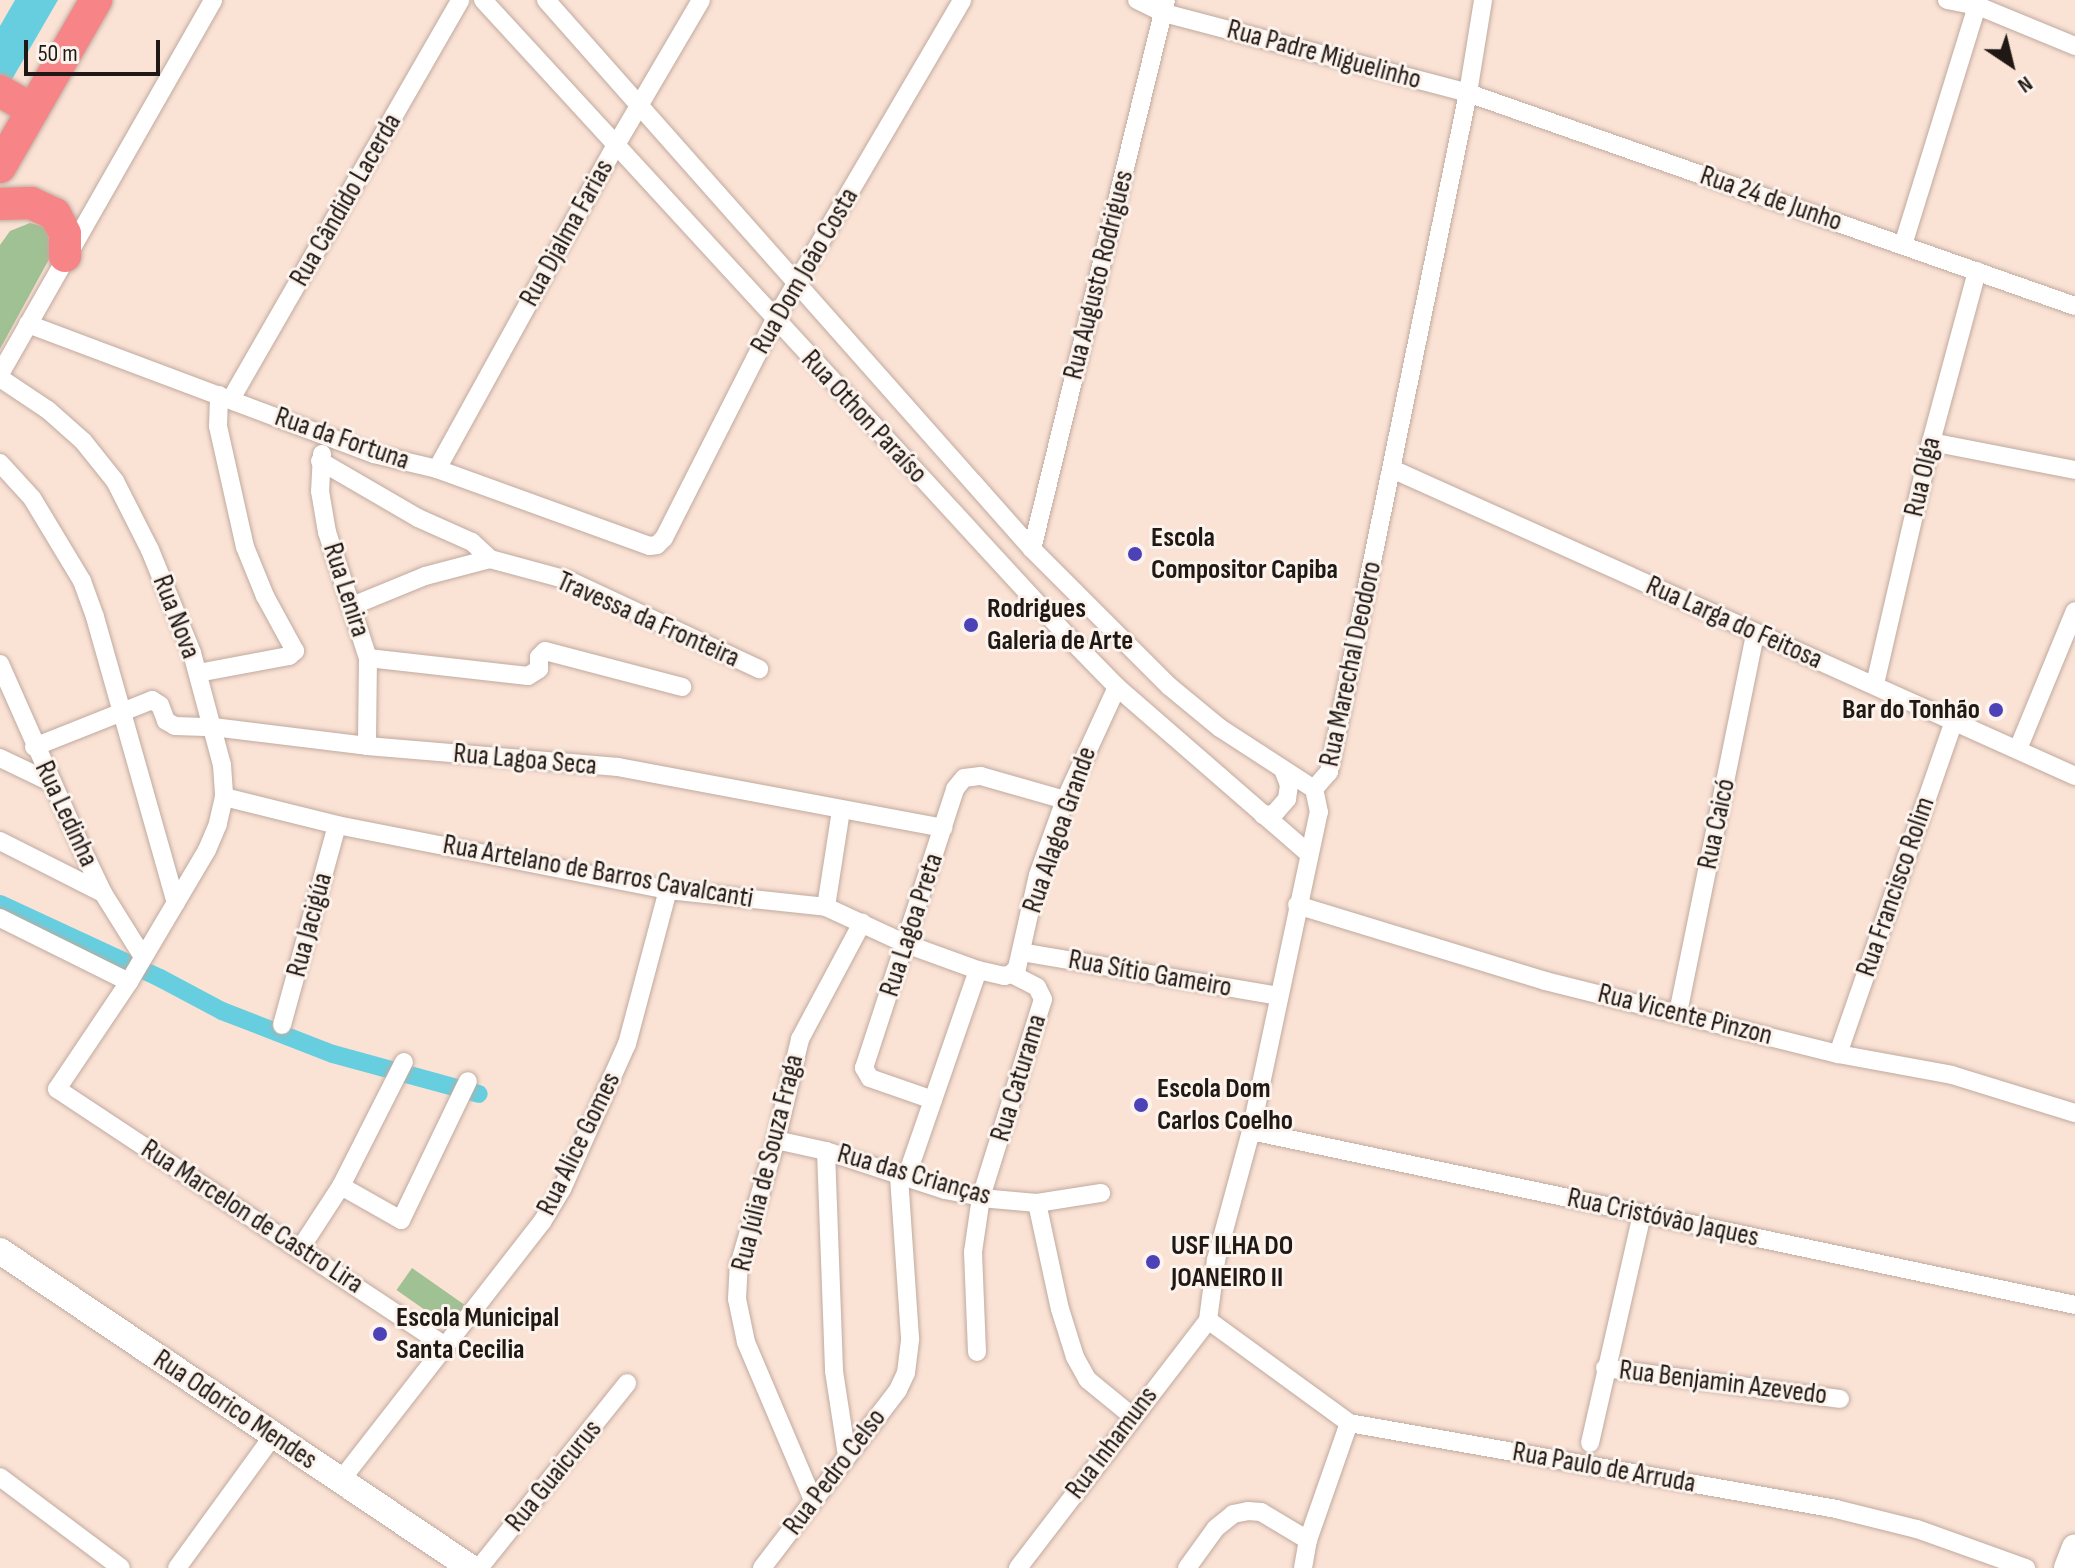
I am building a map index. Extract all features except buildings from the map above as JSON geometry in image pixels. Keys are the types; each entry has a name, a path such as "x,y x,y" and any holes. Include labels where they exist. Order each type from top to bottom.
{"highway":[{"path":"0,167 12,112 96,0"},
{"path":"0,204 31,203 55,214 65,234 65,256"}],"main road":[{"name":"Rua Odorico Mendes","path":"0,1251 471,1568"},
{"path":"2067,1568 2075,1547"}],"street":[{"path":"0,376 65,256 213,0"},
{"name":"Rua Cândido Lacerda","path":"225,397 460,0"},
{"name":"Rua Othon Paraíso","path":"483,0 774,321 1117,687 1308,853"},
{"name":"Rua Othon Paraíso","path":"546,0 1032,549 1169,686 1220,728 1314,789"},
{"name":"Rua Djalma Farias","path":"437,469 616,145 701,0"},
{"name":"Rua Dom João Costa","path":"657,545 664,538 774,321 962,0"},
{"name":"Rua Padre Miguelinho","path":"1137,0 1468,93"},
{"name":"Rua Marechal Deodoro","path":"1208,1320 1216,1260 1251,1131 1319,812 1314,789 1329,772 1468,93 1483,0"},
{"path":"1947,0 1978,3 2075,46"},
{"path":"1903,245 1978,3"},
{"name":"Rua Augusto Rodrigues","path":"1032,549 1165,7"},
{"name":"Rua 24 de Junho","path":"1468,93 2075,306"},
{"name":"Rua Olga","path":"1875,684 1931,442 1977,271"},
{"name":"Rua da Fortuna","path":"28,324 395,461 437,469 650,546 657,545"},
{"name":"Rua Nova","path":"0,376 48,410 83,441 115,481 150,550 198,673 222,765 224,797 207,850 136,970 57,1089"},
{"path":"198,673 289,656 295,651 265,596 245,547 218,426 225,397"},
{"name":"Rua Lenira","path":"327,436 320,461 320,491 327,532 368,658 367,746"},
{"path":"1931,442 2075,470"},
{"name":"Travessa da Fronteira","path":"320,461 418,518 472,542 490,559 568,580 759,669"},
{"path":"0,463 32,498 82,581 176,903"},
{"name":"Rua Larga do Feitosa","path":"1392,469 2075,776"},
{"name":"Travessa da Fronteira","path":"352,606 425,576 490,559"},
{"path":"2018,749 2075,611"},
{"name":"Rua Caicó","path":"1678,1013 1755,634"},
{"path":"368,658 528,676 539,669 542,652 558,652 682,687"},
{"name":"Rua Ledinha","path":"0,664 48,781 103,893 136,970"},
{"name":"Rua Alagoa Grande","path":"1011,974 1017,968 1038,875 1065,800 1117,687"},
{"name":"Rua Lagoa Seca","path":"120,713 152,700 160,705 166,721 175,726 213,727 367,746 618,767 943,828"},
{"path":"34,747 120,713"},
{"name":"Rua Francisco Rolim","path":"1838,1054 1954,721"},
{"path":"0,758 48,781"},
{"path":"1263,815 1274,814 1287,799 1289,785 1283,769"},
{"name":"Rua Lagoa Preta","path":"933,1100 865,1075 864,1068 955,789 964,778 981,776 1065,800"},
{"name":"Rua Artelano de Barros Cavalcanti","path":"224,797 337,825 668,890 826,907 906,944 978,970 1004,976 1011,974"},
{"path":"826,907 841,810"},
{"name":"Rua Jacigúa","path":"282,1025 337,825"},
{"path":"0,841 103,893"},
{"name":"Rua Alice Gomes","path":"341,1480 542,1222 562,1189 627,1044 668,890"},
{"name":"Rua Vicente Pinzon","path":"1297,905 1545,981 1838,1054 1952,1075 2075,1113"},
{"path":"0,918 136,970"},
{"name":"Rua Júlia de Souza Fraga","path":"813,1500 746,1342 737,1299 739,1265 776,1140 800,1039 862,923"},
{"name":"Rua Sítio Gameiro","path":"1021,952 1278,996"},
{"path":"903,1177 978,970"},
{"name":"Rua Caturama","path":"981,1197 1043,999 1037,987 1011,974"},
{"path":"300,1249 341,1186 404,1062"},
{"path":"341,1186 401,1220 468,1082"},
{"name":"Rua Marcelon de Castro Lira","path":"57,1089 446,1346"},
{"name":"Rua Cristóvão Jaques","path":"1251,1131 2075,1305"},
{"name":"Rua das Crianças","path":"776,1140 826,1151 903,1177 981,1197 1037,1203 1101,1193"},
{"path":"826,1151 834,1371 847,1456"},
{"name":"Rua Pedro Celso","path":"762,1568 898,1390 906,1373 910,1338 903,1177"},
{"path":"977,1352 973,1252 981,1197"},
{"path":"1037,1203 1060,1309 1075,1357 1088,1380 1132,1416"},
{"path":"1590,1443 1642,1214"},
{"name":"Rua Inhamuns","path":"1018,1568 1208,1320"},
{"name":"Rua Paulo de Arruda","path":"1208,1320 1349,1423 1836,1509 1917,1529 2026,1568"},
{"name":"Rua Benjamin Azevedo","path":"1605,1368 1840,1399"},
{"name":"Rua Guaicurus","path":"479,1568 627,1383"},
{"path":"1303,1568 1308,1540 1349,1423"},
{"path":"177,1568 273,1436"},
{"path":"0,1477 121,1568"},
{"path":"1187,1568 1216,1528 1233,1514 1261,1512 1308,1540"}],"green space":[{"path":"30,223 45,227 53,252 0,349 0,245 10,231"},
{"path":"412,1268 467,1306 451,1329 397,1290"}],"water":[{"path":"15,0 58,0 0,100 0,26"}],"waterway":[{"path":"0,904 160,978 222,1011 333,1054 479,1094"}],"place":[{"name":"Escola Compositor Capiba","path":"1135,554"},
{"name":"Rodrigues Galeria de Arte","path":"971,625"},
{"name":"Bar do Tonhão","path":"1996,710"},
{"name":"Escola Dom Carlos Coelho","path":"1141,1105"},
{"name":"USF ILHA DO JOANEIRO II","path":"1153,1262"},
{"name":"Escola Municipal Santa Cecilia","path":"380,1334"}]}
